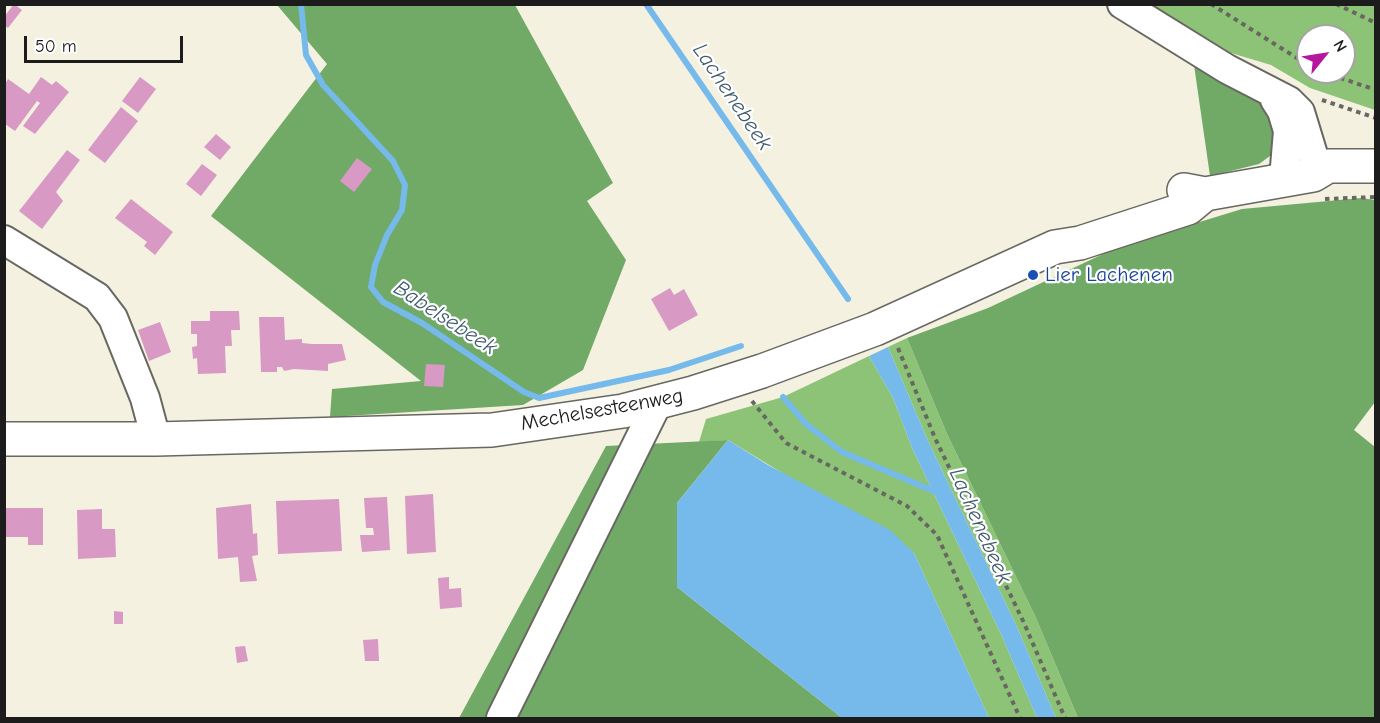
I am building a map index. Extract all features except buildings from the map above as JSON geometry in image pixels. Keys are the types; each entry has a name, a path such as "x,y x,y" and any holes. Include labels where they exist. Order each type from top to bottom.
{"main road":[{"name":"Mechelsesteenweg","path":"4,439 156,440 492,430 623,411 762,371 875,329 1055,247 1080,243 1188,208 1205,194 1299,177 1328,166 1376,166"},
{"path":"1299,177 1328,188 1376,188"}],"street":[{"path":"1122,4 1227,69 1289,100 1300,112 1314,158 1299,177"},
{"path":"4,240 97,297 113,318 145,398 156,440"},
{"path":"501,718 658,402"}],"path":[{"path":"1211,4 1296,57"},
{"path":"1336,4 1376,24"},
{"path":"1356,83 1376,90"},
{"path":"897,346 935,438 1020,613 1065,718"},
{"path":"749,398 786,443 907,506 937,536 1020,718"}],"green space":[{"path":"277,5 515,5 613,183 587,201 626,260 583,370 523,405 330,417 332,389 421,381 211,216 327,64"},
{"path":"1153,5 1375,5 1375,110 1303,84 1356,84 1356,24 1296,24 1296,80 1271,65 1231,53"},
{"path":"1194,65 1218,70 1277,114 1274,153 1259,164 1210,176"},
{"path":"1361,198 1375,200 1375,402 1354,430 1375,447 1375,718 1078,718 1036,618 947,434 907,338 988,308 1118,247 1242,209"},
{"path":"907,338 947,434 1036,618 1078,718 1056,718 1017,627 928,441 888,347"},
{"path":"869,356 893,398 912,448 1001,634 1037,718 989,718 914,553 728,440 699,442 706,419 783,397"},
{"path":"728,440 677,503 677,587 842,718 459,718 606,446"}],"water":[{"path":"888,347 928,441 1017,627 1056,718 1037,718 1001,634 912,448 893,398 869,356"},
{"path":"728,440 768,465 890,530 914,553 989,718 842,718 677,587 677,503"}],"waterway":[{"name":"Babelsebeek","path":"301,4 306,55 323,85 393,161 405,185 402,210 387,235 375,265 371,287 383,302 422,323 524,392 539,398 669,370 741,346"},
{"name":"Lachenebeek","path":"646,4 848,299"},
{"name":"Babelsebeek","path":"783,397 806,424 842,452 938,493"}],"place":[{"name":"Lier Lachenen","path":"1033,275"}]}
